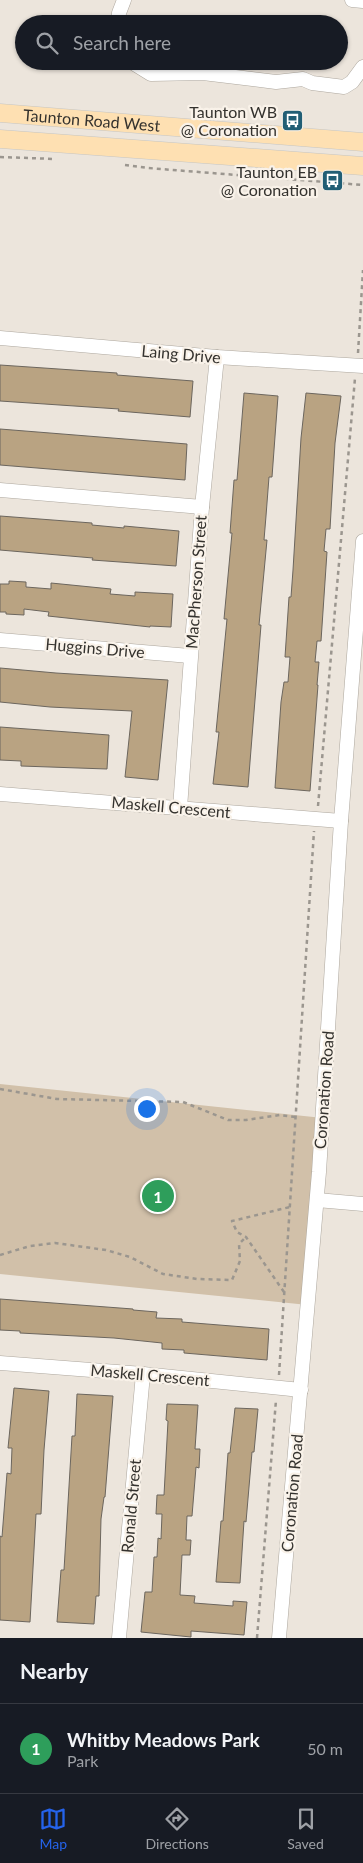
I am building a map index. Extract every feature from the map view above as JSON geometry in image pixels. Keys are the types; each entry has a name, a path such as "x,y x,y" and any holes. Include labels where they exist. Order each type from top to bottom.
{"main road":[{"name":"Taunton Road West","path":"0,113 363,142"},
{"name":"Taunton Road West","path":"0,139 363,166"}],"street":[{"path":"119,15 124,0"},
{"path":"352,0 363,1"},
{"path":"145,70 151,74 203,73 276,82 303,80 344,87 352,82 363,67"},
{"name":"Laing Drive","path":"0,338 217,357 363,366"},
{"name":"MacPherson Street","path":"180,808 202,507 217,357"},
{"path":"0,490 202,507"},
{"name":"Coronation Road","path":"280,1638 317,1200 341,821 363,541"},
{"name":"Huggins Drive","path":"0,640 190,656"},
{"name":"Maskell Crescent","path":"0,794 341,821"},
{"path":"317,1200 363,1204"},
{"name":"Maskell Crescent","path":"0,1363 143,1374 300,1390"},
{"name":"Ronald Street","path":"119,1638 143,1374"}],"path":[{"path":"0,157 56,160"},
{"path":"121,164 148,168 363,185"},
{"path":"358,351 363,270"},
{"path":"319,800 353,392"},
{"path":"279,1370 313,836"},
{"path":"0,1089 58,1099 183,1102 228,1120 246,1120 280,1115 296,1117"},
{"path":"285,1293 246,1237 237,1232 232,1221 290,1207"},
{"path":"0,1255 30,1246 55,1243 106,1250 130,1257 162,1274 197,1279 232,1280 240,1261 239,1244 246,1237"},
{"path":"257,1638 276,1410"}],"shaded area":[{"path":"0,1084 323,1118 308,1305 0,1274"}],"building":[{"path":"0,365 117,373 117,375 193,381 190,417 118,411 119,409 0,401"},
{"path":"244,393 278,396 272,477 269,477 264,540 267,540 248,787 213,784 219,732 216,732 227,619 224,619 232,533 230,533 234,480 237,480"},
{"path":"306,393 341,396 335,443 330,529 326,529 324,551 327,552 321,641 317,641 315,662 319,662 310,791 275,788 281,702 284,682 288,682 290,657 285,657"},
{"path":"0,429 187,444 185,480 0,465"},
{"path":"0,516 92,523 92,525 124,528 124,526 179,531 176,566 92,560 93,558 0,550"},
{"path":"9,581 26,582 26,587 51,589 51,583 111,589 110,594 135,596 135,592 173,594 171,627 150,627 48,616 49,612 24,609 24,615 6,614 6,612 0,612 0,584 9,584"},
{"path":"0,668 168,680 158,780 125,777 132,711 50,707 0,702"},
{"path":"0,727 109,735 107,769 21,766 21,761 0,760"},
{"path":"0,1299 133,1309 157,1312 156,1318 182,1319 182,1322 269,1329 267,1360 184,1353 184,1350 162,1349 162,1343 0,1330"},
{"path":"14,1388 49,1391 41,1514 36,1514 30,1622 0,1620 0,1536 2,1537 7,1473 11,1474 12,1448 8,1448"},
{"path":"77,1394 113,1396 105,1497 101,1519 99,1596 96,1596 94,1624 57,1622 61,1570 64,1570 72,1436 75,1436"},
{"path":"167,1404 198,1405 195,1449 200,1449 199,1468 196,1467 192,1516 187,1516 186,1540 191,1540 190,1555 182,1555 180,1595 195,1596 194,1603 233,1606 233,1601 247,1602 244,1635 191,1631 191,1637 141,1632 145,1592 152,1592 154,1557 157,1557 158,1538 161,1539 162,1514 156,1514 157,1495 164,1495 168,1421 166,1420"},
{"path":"235,1408 258,1409 246,1522 244,1521 240,1583 216,1582 228,1453 230,1453"}],"place":[{"name":"Taunton WB @ Coronation","path":"293,121"},
{"name":"Taunton EB @ Coronation","path":"333,181"},
{"name":"Whitby Meadows Park","path":"158,1196"}]}
